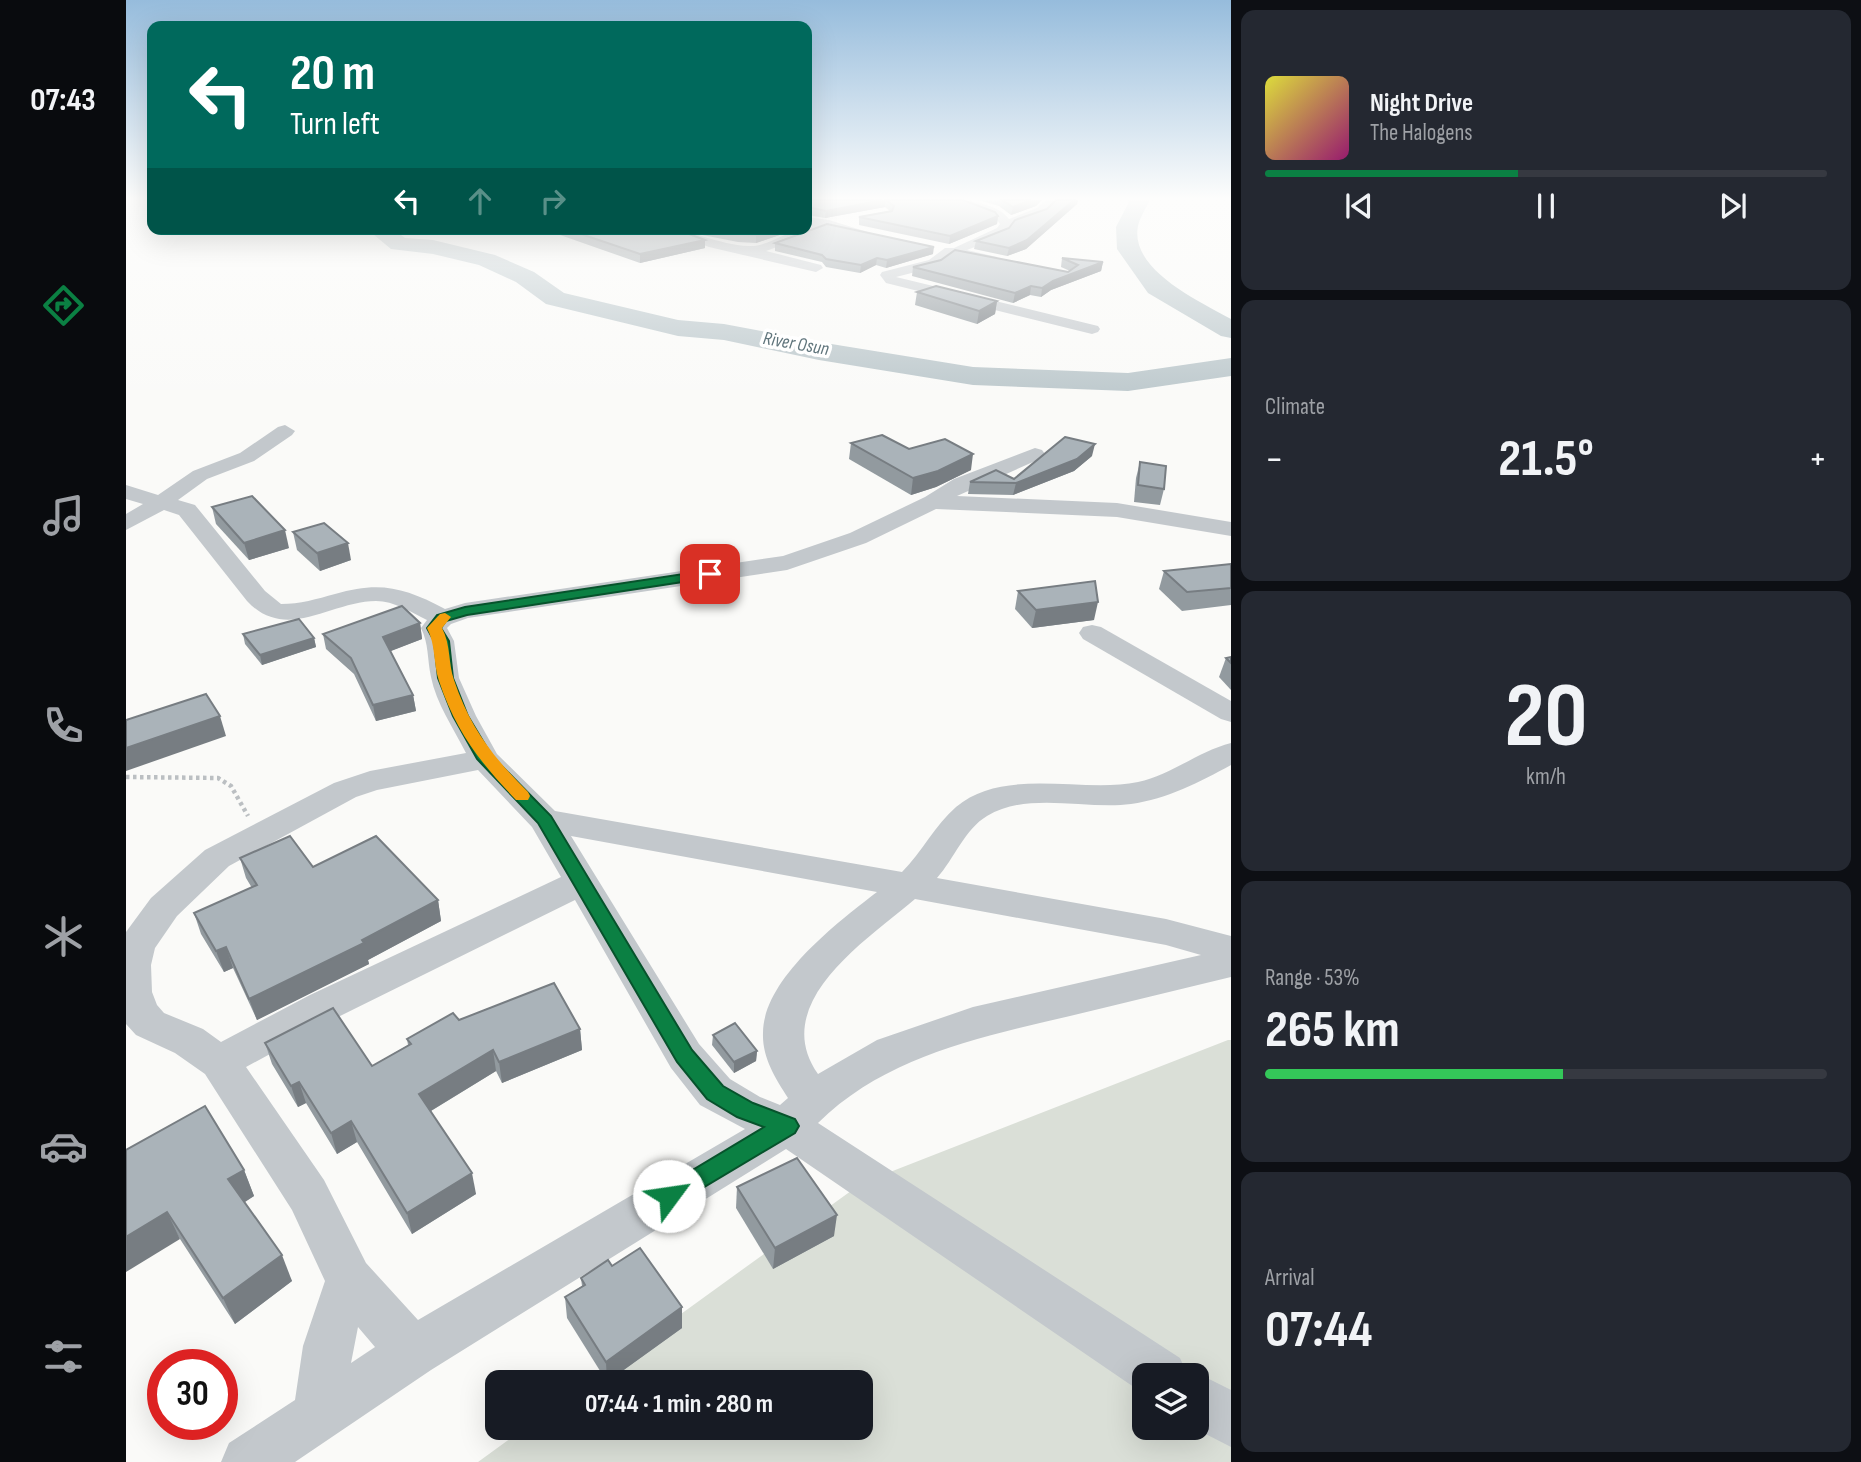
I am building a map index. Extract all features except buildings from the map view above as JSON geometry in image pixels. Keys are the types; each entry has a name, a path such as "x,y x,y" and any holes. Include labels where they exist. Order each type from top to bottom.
{"street":[{"path":"912,268 888,274 887,277 921,289 1033,313 1092,329"},
{"path":"126,523 163,502 190,481 247,457 285,431"},
{"path":"1035,454 962,484 933,502 858,538 787,563 465,611 442,618 434,628 441,641 446,678 461,716 485,759 545,820 685,1056 715,1093 745,1110 800,1114 1144,1363"},
{"path":"126,492 187,510 256,596 269,608 282,612 304,610 356,595 378,593 405,598 442,618"},
{"path":"933,502 1117,510 1231,529"},
{"path":"1092,633 1231,713"},
{"path":"800,1114 781,1029 788,1001 859,923 908,885 939,853 960,820 982,805 1016,794 1131,794 1170,782 1231,752"},
{"path":"413,1352 349,1280 308,1195 219,1062 189,1041 150,1024 140,1013 133,992 131,937 217,858 345,790 370,781 485,759"},
{"path":"545,820 1166,932 1231,950"},
{"path":"219,1062 324,1006 582,882"},
{"path":"248,1462 413,1352 800,1114 850,1074 891,1052 973,1023 1231,963"},
{"path":"320,1415 322,1373 328,1338 349,1280"},
{"path":"1209,1407 1231,1421"}],"path":[{"path":"126,778 218,778 231,786 257,835"}],"shaded area":[{"path":"1231,1040 1231,1462 478,1462 508,1440 873,1440 873,1370 604,1370 862,1183"}],"waterway":[{"name":"River Osun","path":"505,268 525,277 555,299 678,328 724,332 819,351 973,376 1128,382 1231,367"},
{"name":"River Osun","path":"1143,268 1157,288 1231,330"}],"slow traffic":[{"path":"445,617 434,628 441,641 446,678 461,716 485,759 522,796"}],"route":[{"path":"669,1196 787,1126 745,1110 715,1093 685,1056 545,820 485,759 461,716 446,678 441,641 434,628 442,618 465,611 692,579 710,574"}]}
